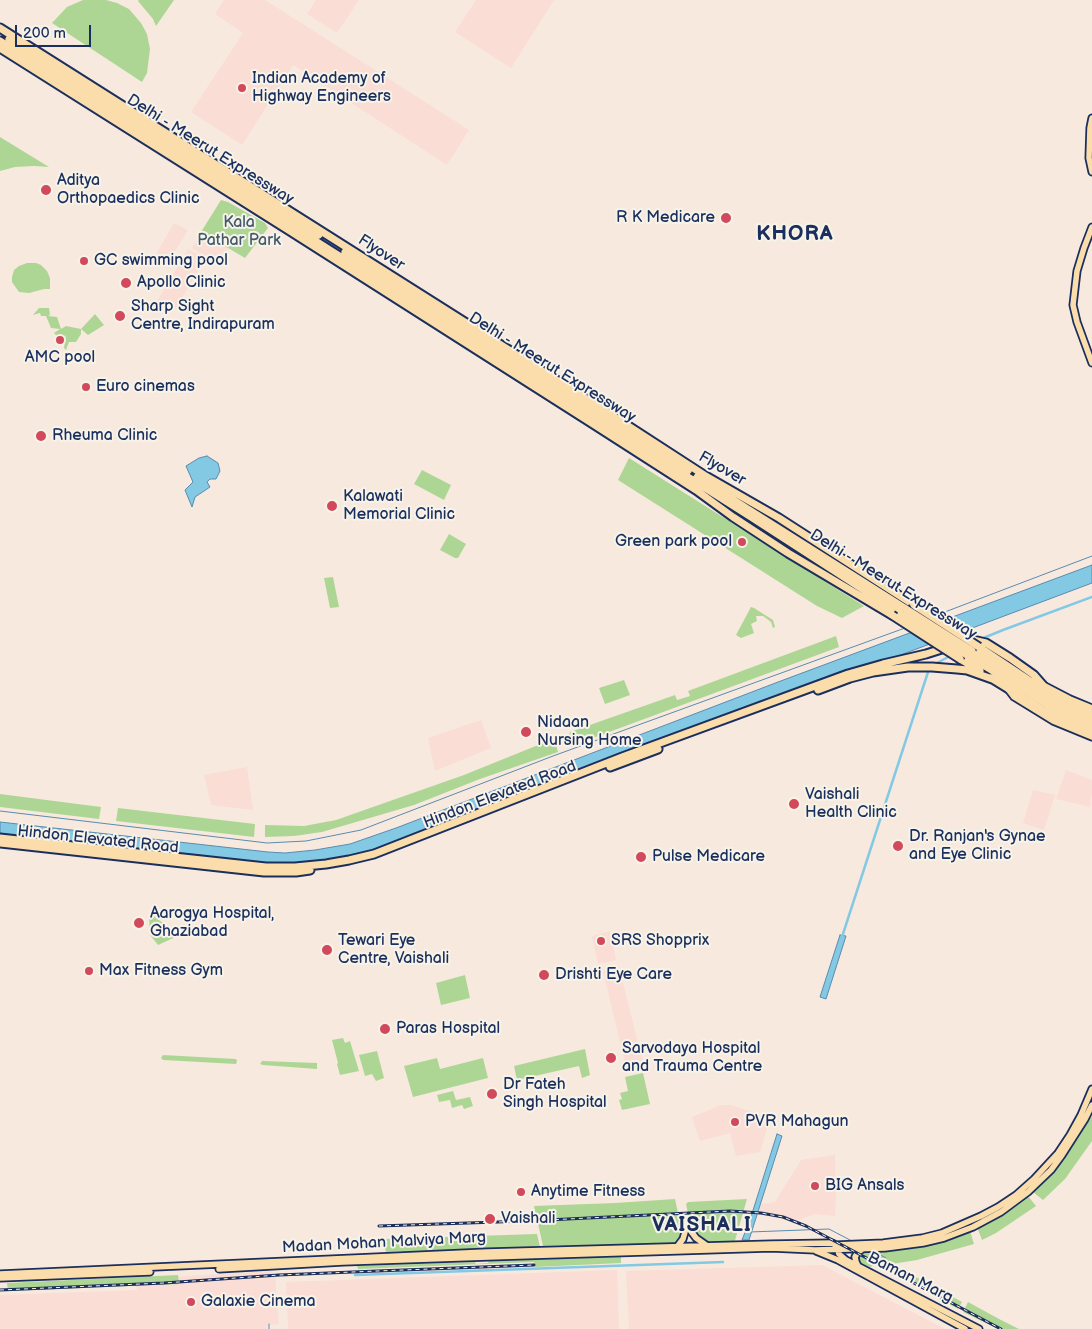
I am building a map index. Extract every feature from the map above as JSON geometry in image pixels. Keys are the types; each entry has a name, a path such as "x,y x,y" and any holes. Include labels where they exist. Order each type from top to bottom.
{"highway":[{"name":"Flyover","path":"0,28 704,475 779,518 802,535"},
{"name":"Delhi - Meerut Expressway","path":"0,33 106,105"},
{"name":"Delhi - Meerut Expressway","path":"0,41 113,109 307,232 350,255 594,415 599,422 698,488 868,597 903,611 973,651 1056,704 1092,720"},
{"path":"0,48 378,287 599,422"},
{"name":"Delhi - Meerut Expressway","path":"599,422 720,491 885,596 903,611"},
{"path":"698,488 733,517 868,597 892,615 960,659 1043,710 1092,732"},
{"path":"698,488 792,553"},
{"path":"720,491 802,535 914,605 973,651 1008,666 1060,699 1092,714"},
{"path":"802,535 870,583 885,596"},
{"name":"Hindon Elevated Road","path":"0,838 266,867 326,864 374,854 622,757 828,681 965,641 973,640 986,643 1025,668 1042,684"},
{"name":"Delhi - Meerut Expressway","path":"973,651 1050,706 1092,726"},
{"name":"Hindon Elevated Road","path":"0,843 264,872 296,872 327,868 375,858 624,761 856,676 884,670 920,666 974,672 995,680"},
{"path":"1042,684 1060,699"}],"main road":[{"path":"1092,118 1089,158 1092,172"},
{"path":"1092,227 1079,265 1073,305 1077,322 1092,362"},
{"path":"1008,666 1070,699 1092,708"},
{"path":"1005,686 1014,698 1075,731 1092,737"},
{"name":"Madan Mohan Malviya Marg","path":"0,1278 476,1257 771,1248 814,1250 922,1238 942,1233 993,1213 1016,1195 1047,1166 1070,1135 1081,1116 1092,1089"},
{"name":"Madan Mohan Malviya Marg","path":"0,1274 207,1266 343,1258 708,1246 863,1249 923,1243 944,1238 972,1227 1028,1192 1051,1170 1074,1137 1092,1105"},
{"path":"677,1247 688,1231 708,1246"},
{"path":"835,1247 835,1254 838,1260"},
{"name":"Baman Marg","path":"835,1247 841,1257 936,1307 943,1315 965,1329"},
{"path":"859,1267 855,1257 863,1249"},
{"name":"Baman Marg","path":"814,1250 838,1260 864,1278 923,1310 943,1315 979,1329"}],"shaded area":[{"path":"224,0 265,0 469,130 447,165 293,65 242,145 191,112 243,33 215,14"},
{"path":"316,0 359,0 337,33 307,14"},
{"path":"476,0 554,0 511,68 455,32"},
{"path":"174,223 188,230 169,261 156,254"},
{"path":"203,231 229,247 218,264 192,248"},
{"path":"188,249 205,259 176,308 157,301"},
{"path":"481,720 491,748 435,771 428,738"},
{"path":"247,767 253,810 211,805 204,775"},
{"path":"1066,770 1092,780 1090,807 1056,799"},
{"path":"1033,790 1055,795 1044,830 1023,823"},
{"path":"610,931 616,960 598,964 592,936"},
{"path":"619,967 643,1063 626,1067 603,971"},
{"path":"721,1105 731,1105 770,1118 760,1152 736,1156 730,1133 700,1141 692,1117"},
{"path":"835,1155 835,1216 815,1214 799,1220 758,1215 761,1204 775,1202 801,1160"},
{"path":"822,1265 945,1329 629,1329 626,1271"},
{"path":"617,1270 619,1329 288,1329 286,1282"},
{"path":"271,1271 275,1275 279,1324 267,1325 267,1329 0,1329 0,1295 137,1290 135,1279"}],"green space":[{"path":"83,0 106,0 117,3 129,9 141,23 147,34 150,49 147,73 142,82 52,23 67,7"},
{"path":"139,0 174,0 156,26"},
{"path":"0,137 49,167 15,167 0,171"},
{"name":"Kala Pathar Park","path":"221,200 265,223 268,228 245,258 201,232"},
{"path":"27,263 41,265 47,271 50,278 50,289 29,293 19,292 12,282 12,277 14,270"},
{"path":"39,308 49,308 50,315 48,316 57,317 61,329 66,326 81,329 81,334 76,342 69,342 66,350 64,348 66,334 64,339 57,336 54,333 60,329 51,328 46,316 41,316 40,313 33,315"},
{"path":"95,314 104,325 88,335 81,329"},
{"path":"629,458 864,606 842,618 817,606 618,480"},
{"path":"422,470 451,485 444,500 414,484"},
{"path":"449,534 466,544 458,558 440,550"},
{"path":"333,577 339,607 330,608 324,578"},
{"path":"751,607 773,620 775,627 773,628 771,622 763,616 756,616 757,621 751,624 754,633 741,638 736,635"},
{"path":"836,636 839,647 574,745 570,743 568,738 570,732 675,695 677,700 690,696 688,691"},
{"path":"624,680 630,695 605,704 599,688"},
{"path":"553,739 558,752 480,779 414,805 322,832 294,836 265,837 265,825 304,826 336,820 464,775"},
{"path":"0,794 101,807 99,819 0,807"},
{"path":"118,808 255,824 254,837 116,821"},
{"path":"149,913 180,935 158,945 150,935"},
{"path":"465,975 470,998 441,1005 436,983"},
{"path":"343,1038 345,1043 350,1041 359,1071 340,1075 332,1040"},
{"path":"585,1049 590,1075 582,1078 579,1066 517,1080 514,1066"},
{"path":"377,1051 384,1078 376,1081 372,1074 365,1076 359,1055"},
{"path":"163,1055 236,1059 237,1061 236,1064 163,1060 161,1058"},
{"path":"437,1058 440,1069 483,1058 488,1078 413,1097 404,1066"},
{"path":"262,1061 317,1063 317,1069 263,1065 260,1064"},
{"path":"643,1073 650,1104 622,1110 619,1100 622,1099 620,1093 628,1091 625,1077"},
{"path":"453,1091 456,1100 470,1097 473,1106 464,1109 462,1105 452,1108 450,1100 439,1102 437,1095"},
{"path":"1092,1116 1092,1141 1065,1179 1043,1200 1033,1192 1063,1161"},
{"path":"1028,1196 1036,1206 996,1233 982,1240 977,1227 1007,1211"},
{"path":"675,1199 682,1231 679,1240 675,1244 543,1246 534,1206 615,1203"},
{"path":"747,1199 734,1244 705,1242 700,1240 691,1228 686,1204 688,1202"},
{"path":"970,1231 974,1244 917,1260 892,1264 962,1302 958,1309 877,1264 870,1267 859,1262 858,1258 863,1252"},
{"path":"537,1234 540,1247 386,1252 383,1239"},
{"path":"621,1257 621,1263 535,1267 534,1262 358,1269 357,1266 475,1262 476,1264 488,1263 489,1261"},
{"path":"178,1275 179,1284 8,1291 7,1283"},
{"path":"968,1302 1019,1329 998,1329 963,1312"}],"water":[{"path":"207,456 218,463 220,471 216,479 210,479 207,482 210,487 195,497 192,507 185,490 193,482 186,466 199,458"},
{"path":"1092,565 1092,583 693,733 389,851 273,870 0,839 0,822 268,852 285,853 350,844"},
{"path":"840,935 846,936 826,999 820,997"},
{"path":"777,1134 782,1136 749,1240 742,1240 750,1220"}],"waterway":[{"path":"937,615 1092,556"},
{"path":"981,639 1092,597"},
{"path":"0,811 267,843 306,841 361,830 553,756 905,628"},
{"path":"933,665 952,655"},
{"path":"842,937 929,669"},
{"path":"750,1232 829,1229 850,1240"},
{"path":"871,1250 886,1258"},
{"path":"355,1275 723,1262"},
{"path":"269,1324 269,1329"}],"railway":[{"path":"379,1226 730,1211 761,1213 783,1217 806,1226 1001,1329"},
{"path":"0,1290 164,1283 279,1275 534,1265"}],"place":[{"name":"Indian Academy of Highway Engineers","path":"242,88"},
{"name":"Aditya Orthopaedics Clinic","path":"46,190"},
{"name":"R K Medicare","path":"726,218"},
{"name":"GC swimming pool","path":"84,261"},
{"name":"Apollo Clinic","path":"126,283"},
{"name":"Sharp Sight Centre, Indirapuram","path":"120,316"},
{"name":"AMC pool","path":"60,340"},
{"name":"Euro cinemas","path":"86,387"},
{"name":"Rheuma Clinic","path":"41,436"},
{"name":"Kalawati Memorial Clinic","path":"332,506"},
{"name":"Green park pool","path":"742,542"},
{"name":"Nidaan Nursing Home","path":"526,732"},
{"name":"Vaishali Health Clinic","path":"794,804"},
{"name":"Dr. Ranjan's Gynae and Eye Clinic","path":"898,846"},
{"name":"Pulse Medicare","path":"641,857"},
{"name":"Aarogya Hospital, Ghaziabad","path":"139,923"},
{"name":"SRS Shopprix","path":"601,941"},
{"name":"Tewari Eye Centre, Vaishali","path":"327,950"},
{"name":"Max Fitness Gym","path":"89,971"},
{"name":"Drishti Eye Care","path":"544,975"},
{"name":"Paras Hospital","path":"385,1029"},
{"name":"Sarvodaya Hospital and Trauma Centre","path":"611,1058"},
{"name":"Dr Fateh Singh Hospital","path":"492,1094"},
{"name":"PVR Mahagun","path":"735,1122"},
{"name":"BIG Ansals","path":"815,1186"},
{"name":"Anytime Fitness","path":"521,1192"},
{"name":"Vaishali","path":"490,1219"},
{"name":"Galaxie Cinema","path":"191,1302"}],"district":[{"name":"KHORA","path":"795,235"},
{"name":"VAISHALI","path":"702,1226"}]}
